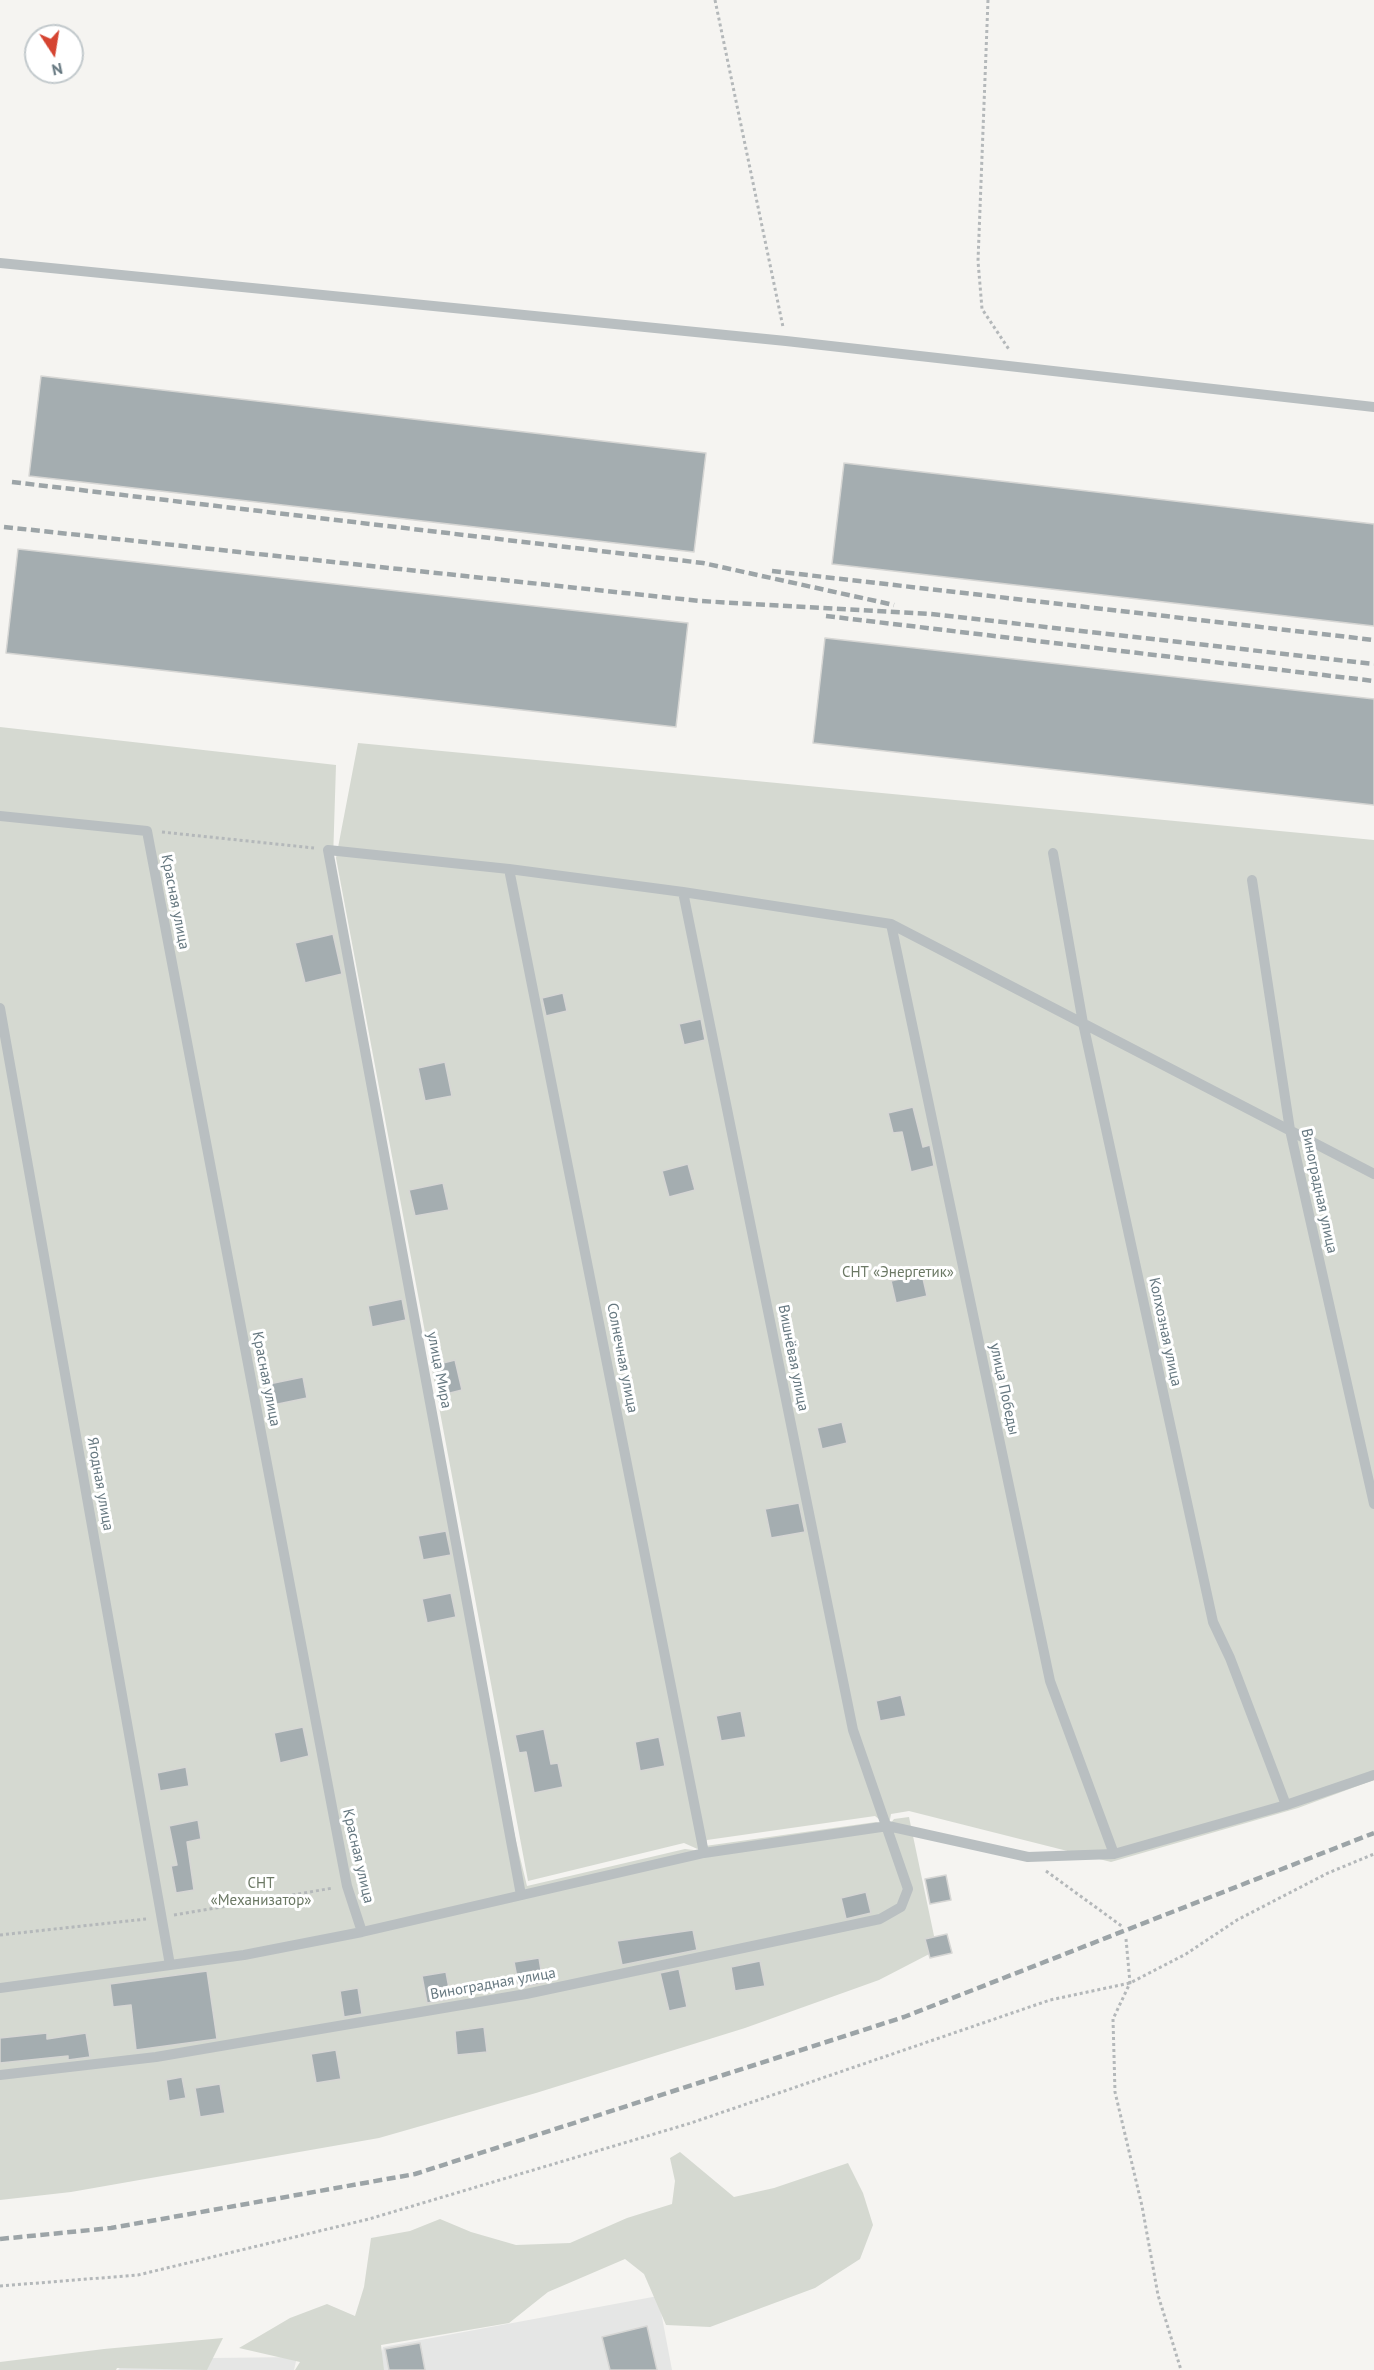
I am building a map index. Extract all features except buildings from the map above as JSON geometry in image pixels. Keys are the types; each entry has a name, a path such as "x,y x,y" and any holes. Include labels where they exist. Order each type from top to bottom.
{"street":[{"path":"0,262 786,341 1374,407"},
{"path":"0,816 147,831"},
{"name":"Красная улица","path":"147,831 347,1886 362,1932"},
{"path":"328,850 509,869 683,892 891,924 1374,1174"},
{"name":"улица Мира","path":"328,850 521,1895"},
{"name":"Колхозная улица","path":"1053,853 1083,1023 1213,1622 1230,1658 1286,1805"},
{"name":"Солнечная улица","path":"509,869 704,1852"},
{"name":"Виноградная улица","path":"1252,880 1290,1130 1374,1504"},
{"name":"Вишнёвая улица","path":"683,892 853,1730 888,1826"},
{"name":"улица Победы","path":"891,924 1050,1682 1114,1854"},
{"name":"Ягодная улица","path":"0,1008 170,1965"},
{"path":"0,1988 170,1965 362,1932 704,1852 888,1826 1028,1857 1114,1854 1286,1805 1374,1776"},
{"name":"Виноградная улица","path":"0,2075 156,2056 526,1994 880,1919 901,1907 908,1889 888,1826"}],"path":[{"path":"715,0 786,341"},
{"path":"988,0 978,261 982,309 1021,367"},
{"path":"147,831 328,850"},
{"path":"0,2286 138,2275 369,2219 691,2123 1050,2000 1130,1983 1186,1954 1237,1920 1328,1874 1374,1854"},
{"path":"1028,1857 1123,1927"},
{"path":"1126,1940 1130,1983 1113,2019 1115,2092 1142,2206 1158,2295 1181,2370"}],"shaded area":[{"path":"658,2296 672,2370 377,2370 383,2347"},
{"path":"297,2357 294,2370 118,2370 127,2359"}],"green space":[{"path":"0,727 336,765 333,860 515,1837 527,1886 685,1849 702,1851 684,1843 528,1881 336,858 358,743 1374,840 1374,1780 1298,1808 1111,1862 909,1811 891,1814 889,1825 894,1819 909,1817 937,1950 879,1980 745,2028 536,2093 379,2138 71,2192 0,2200","holes":["875,1816 886,1825 876,1822 705,1846 707,1840"]},
{"path":"680,2152 734,2197 774,2188 848,2163 863,2193 873,2225 860,2259 815,2288 710,2327 666,2325 644,2274 625,2259 548,2292 509,2323 381,2345 384,2370 295,2370 300,2362 239,2348 290,2318 327,2304 355,2316 364,2287 371,2238 410,2231 440,2219 471,2232 516,2245 570,2243 627,2218 672,2204 675,2181 670,2158"},
{"path":"223,2338 207,2370 117,2368 116,2370 0,2370 0,2362"}],"railway":[{"path":"12,482 703,563 894,605"},
{"path":"4,527 700,601 931,614 1374,664"},
{"path":"772,571 1374,640"},
{"path":"826,616 1374,681"},
{"path":"0,2239 111,2228 415,2174 904,2017 1374,1833"}],"park label":[{"name":"СНТ «Энергетик»","path":"898,1273"},
{"name":"СНТ «Механизатор»","path":"261,1892"}]}
